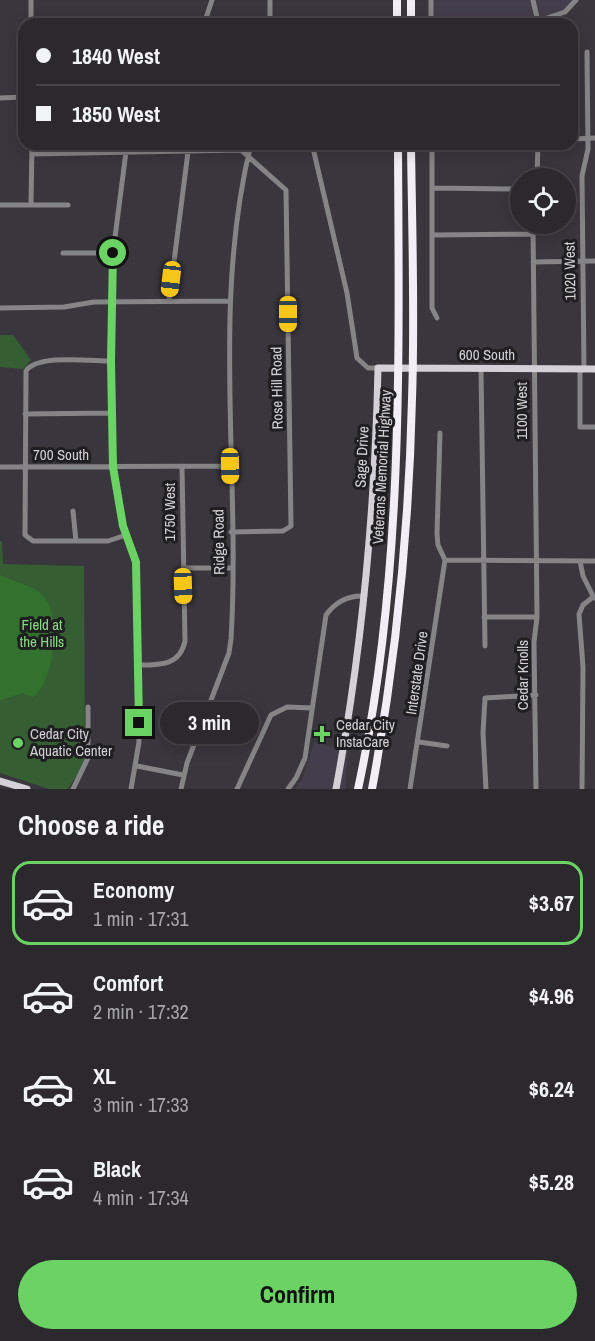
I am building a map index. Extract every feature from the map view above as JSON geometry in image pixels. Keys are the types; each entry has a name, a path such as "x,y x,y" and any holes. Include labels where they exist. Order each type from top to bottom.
{"highway":[{"path":"397,0 397,18"},
{"path":"411,0 411,18"},
{"name":"Veterans Memorial Highway","path":"358,789 369,735 381,645 397,478 400,398 398,150"},
{"name":"Veterans Memorial Highway","path":"372,789 399,608 408,489 412,398 411,150"}],"main road":[{"name":"600 South","path":"382,368 595,369"},
{"name":"Sage Drive","path":"336,789 347,730 365,596 382,368"},
{"path":"0,781 27,789"}],"street":[{"path":"31,0 31,18"},
{"path":"206,18 212,0"},
{"path":"270,0 270,18"},
{"path":"431,0 431,18"},
{"path":"533,0 538,18"},
{"path":"549,18 560,14 576,0"},
{"name":"1020 West","path":"587,52 592,138 582,176 580,427 595,427"},
{"path":"0,98 18,97"},
{"path":"31,204 32,150"},
{"path":"32,154 241,150 248,154"},
{"name":"Ridge Road","path":"181,789 183,775 229,653 232,624 230,301 234,233 249,150"},
{"path":"313,150 347,293 357,358 368,368 382,368"},
{"path":"432,150 432,308 437,318"},
{"path":"537,168 538,150"},
{"path":"169,301 187,151"},
{"path":"125,152 113,253 111,361 113,467 126,535 136,562 137,766 131,789"},
{"name":"Rose Hill Road","path":"231,532 288,530 291,526 287,195 283,186 248,154"},
{"path":"432,188 510,189"},
{"path":"0,204 68,204"},
{"path":"432,235 533,234"},
{"name":"1100 West","path":"533,234 535,562"},
{"path":"63,253 113,253"},
{"path":"533,262 595,261"},
{"path":"0,308 64,308 111,302 230,301"},
{"path":"111,361 42,361 30,366 25,376 25,535 33,541 108,541 126,535"},
{"path":"481,369 485,646"},
{"path":"25,414 112,413"},
{"path":"440,433 437,534 438,545 445,560 595,561"},
{"name":"1750 West","path":"138,665 167,664 180,656 184,649 182,466"},
{"name":"700 South","path":"0,467 230,466"},
{"path":"73,511 76,541"},
{"name":"Interstate Drive","path":"410,789 445,560"},
{"path":"580,561 583,576 594,598 583,605 579,614 583,667 582,789"},
{"name":"Cedar Knolls","path":"535,562 536,789"},
{"path":"183,568 232,568"},
{"path":"288,789 305,758 326,615 333,606 345,598 365,596"},
{"path":"484,617 537,617"},
{"path":"486,789 483,733 485,698 536,696"},
{"path":"73,789 88,758 88,707"},
{"path":"237,789 271,715 287,707 312,708"},
{"path":"419,742 447,746"},
{"path":"137,766 183,775"}],"shaded area":[{"path":"431,0 576,0 570,8 544,18 431,18"},
{"path":"0,575 37,591 46,599 50,609 53,621 53,651 46,679 33,697 23,693 0,700"},
{"path":"314,742 348,751 345,789 294,789 303,778"}],"green space":[{"path":"0,335 13,335 31,360 23,369 0,367"},
{"name":"Field at the Hills","path":"0,541 2,541 3,564 84,566 85,762 68,789 49,789 0,773"}],"place":[{"name":"Cedar City InstaCare","path":"322,734"},
{"name":"Cedar City Aquatic Center","path":"18,743"}],"route":[{"path":"113,253 111,302 113,467 123,526 136,562 139,723"}]}
